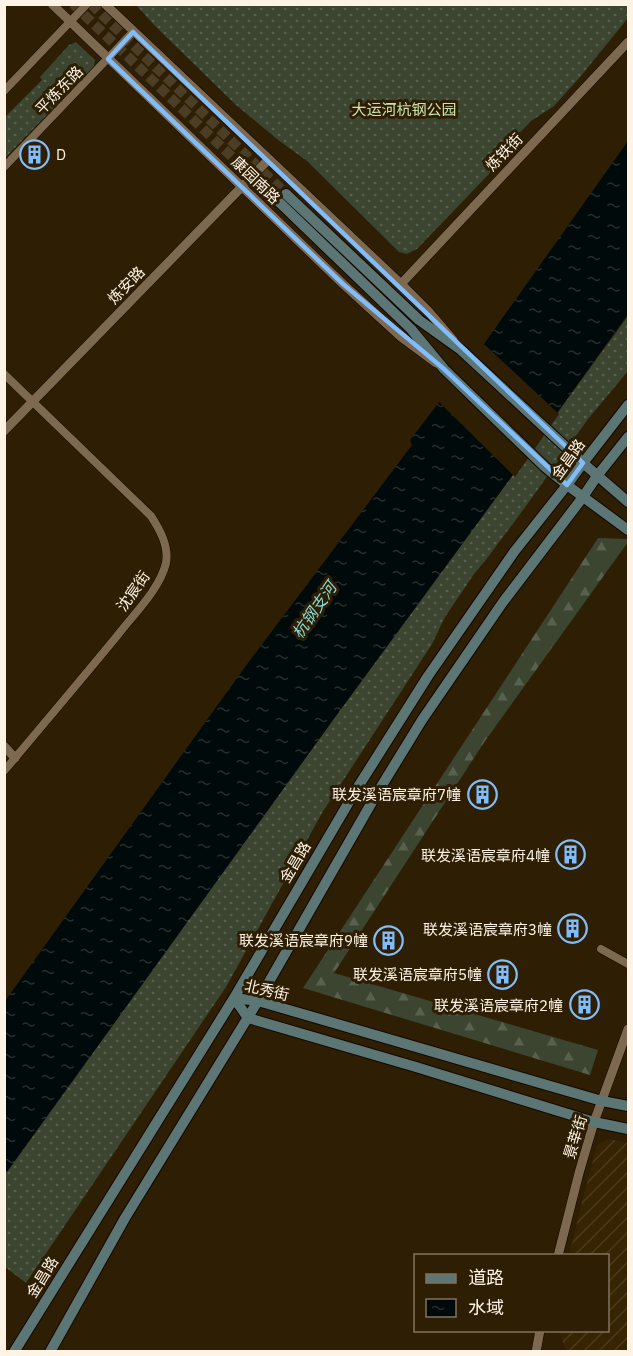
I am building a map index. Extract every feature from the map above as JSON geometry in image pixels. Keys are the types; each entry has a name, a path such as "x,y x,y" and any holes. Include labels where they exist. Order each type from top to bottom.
{"main road":[{"name":"康园南路","path":"628,502 461,350 419,320 283,198 411,329 444,369 545,467 628,530"},
{"name":"金昌路","path":"14,1352 234,998 356,790 428,676 514,552 628,405"},
{"path":"50,1352 125,1218 248,1018 376,795 422,720 503,602 628,437"},
{"name":"北秀街","path":"234,998 258,1001 602,1101 628,1106"},
{"name":"北秀街","path":"234,998 248,1018 594,1122 628,1129"}],"street":[{"name":"康园南路","path":"52,4 343,284 401,337 444,369"},
{"path":"4,91 87,4"},
{"name":"康园南路","path":"105,4 401,284 428,311 461,350"},
{"name":"平炼东路","path":"4,167 133,32"},
{"name":"炼铁街","path":"401,284 628,42"},
{"name":"炼安路","path":"4,431 268,160"},
{"name":"沈宸街","path":"4,374 151,516 164,538 167,552 165,565 150,594 4,771"},
{"path":"4,747 15,758"},
{"path":"601,949 628,964"},
{"name":"景莘街","path":"559,1254 594,1122 628,1029"},
{"path":"536,1352 540,1332"}],"highlighted area":[{"path":"133,32 583,463 567,485 444,369 343,284 108,59"}],"shaded area":[{"path":"609,1139 628,1143 628,1351 567,1351 559,1332 609,1332 609,1254 569,1254 597,1145"}],"green space":[{"name":"大运河杭钢公园","path":"628,4 628,18 580,77 554,106 531,121 506,147 489,174 417,249 407,254 399,252 307,161 236,105 136,5"},
{"path":"76,42 95,60 94,66 5,158 5,117 42,80 40,77 69,45"},
{"path":"628,316 628,371 588,419 445,617 432,644 322,813 226,987 26,1283 5,1267 4,1170 7,1171"},
{"path":"598,538 628,539 628,542 485,741 334,973 598,1050 590,1075 303,988"}],"water":[{"name":"杭钢支河","path":"628,141 628,314 7,1172 5,1170 5,1001 245,667 412,445 410,440 484,344"}],"pier":[{"path":"482,342 559,414 515,477 437,400"}],"tunnel":[{"path":"73,4 279,202"},
{"path":"91,4 286,194"}],"place":[{"name":"D","path":"35,154"},
{"name":"联发溪语宸章府7幢","path":"482,794"},
{"name":"联发溪语宸章府4幢","path":"571,855"},
{"name":"联发溪语宸章府3幢","path":"573,929"},
{"name":"联发溪语宸章府9幢","path":"389,940"},
{"name":"联发溪语宸章府5幢","path":"503,974"},
{"name":"联发溪语宸章府2幢","path":"584,1005"}]}
